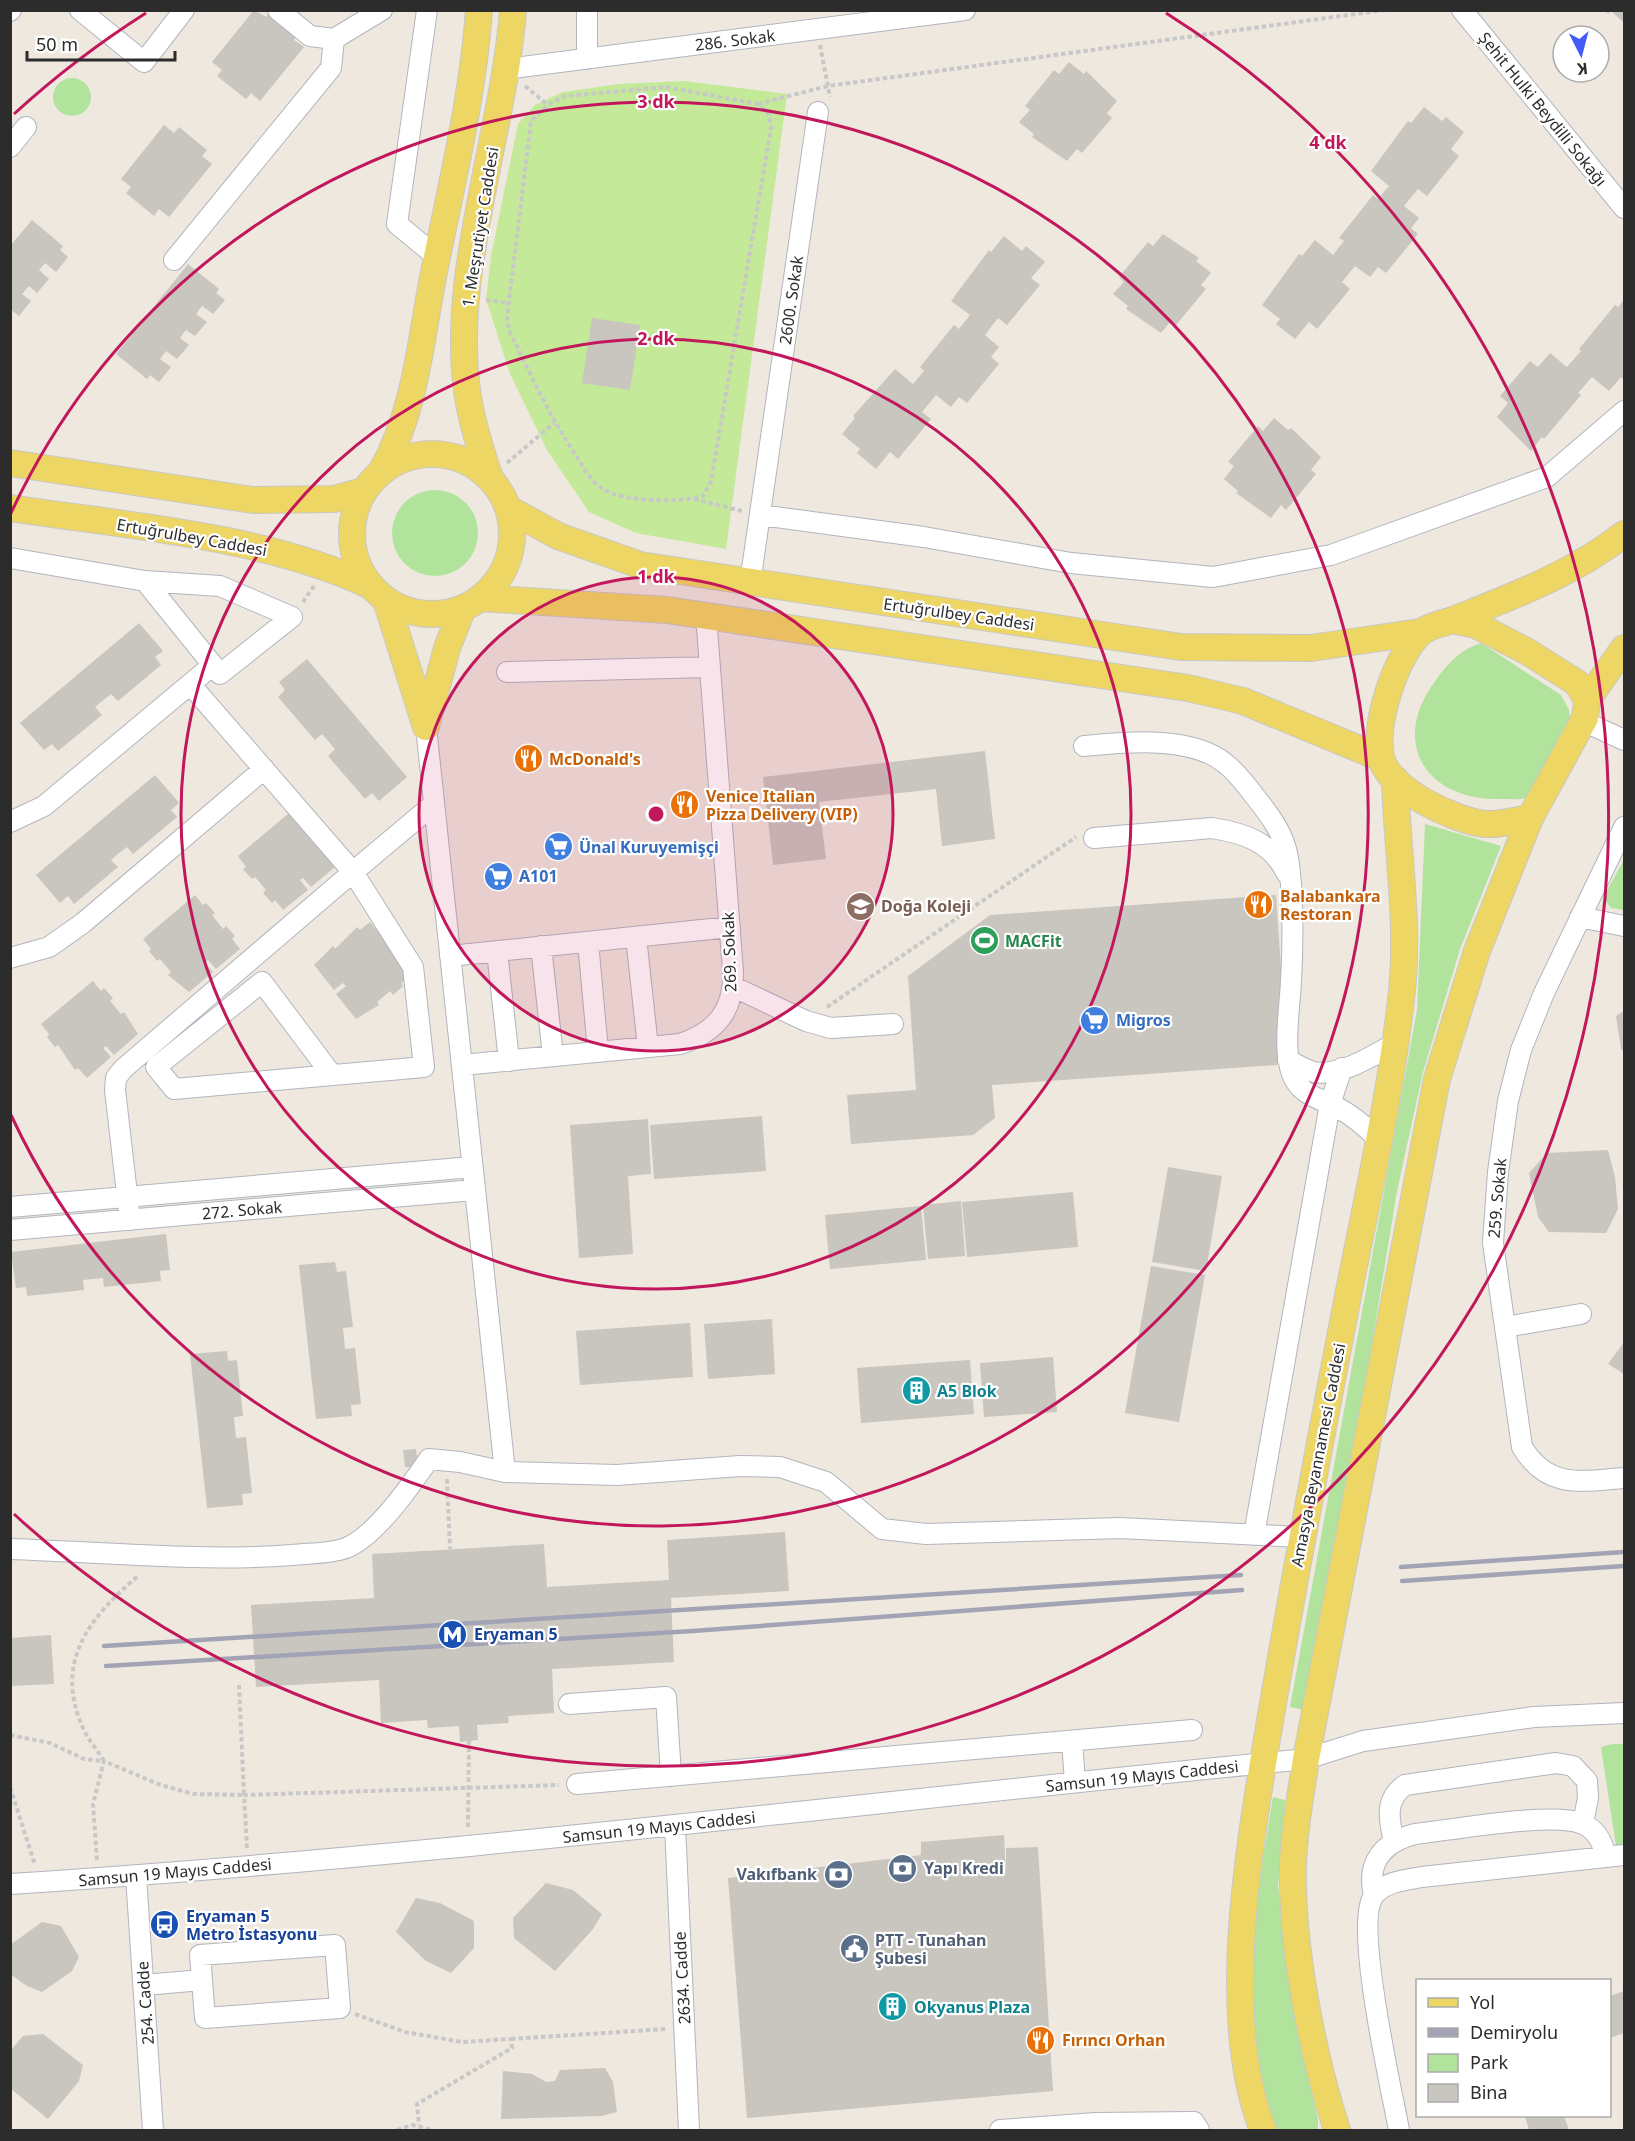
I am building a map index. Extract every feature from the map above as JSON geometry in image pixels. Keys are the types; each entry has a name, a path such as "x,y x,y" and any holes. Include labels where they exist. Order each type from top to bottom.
{"main road":[{"name":"1. Meşrutiyet Caddesi","path":"382,470 403,426 468,95 479,10"},
{"name":"1. Meşrutiyet Caddesi","path":"490,478 469,406 465,346 469,282 506,69 513,10"},
{"path":"426,453 450,455 472,464 490,478 502,492 509,509 513,531 510,554 501,575 472,603 447,648 426,727 377,592 356,563 351,539 353,514 363,491 382,470 403,458 426,453"},
{"path":"10,463 253,500 334,499 363,491"},
{"name":"Ertuğrulbey Caddesi","path":"10,508 246,544 328,567 377,592"},
{"name":"Ertuğrulbey Caddesi","path":"509,509 558,536 640,565 1181,647 1311,648 1420,632"},
{"path":"1381,758 1382,713 1393,678 1420,632 1543,584 1601,552 1624,534"},
{"path":"377,592 405,610 426,614 448,613 472,603 667,610 1188,688 1243,701 1381,758 1395,778 1426,802 1445,812 1484,824 1530,818"},
{"path":"1453,620 1476,625 1528,652 1577,683 1585,711"},
{"path":"1336,2130 1316,2049 1296,1924 1293,1864 1306,1759 1437,1079 1477,951 1530,818 1585,711 1624,648"},
{"name":"Amasya Beyannamesi Caddesi","path":"1263,2130 1248,2068 1241,2014 1241,1967 1248,1865 1301,1537 1379,1140 1394,1044 1405,944 1395,778"}],"street":[{"path":"80,10 144,62 184,10"},
{"path":"278,10 310,36 334,39 382,10"},
{"path":"427,10 398,224 436,257"},
{"path":"586,10 587,59"},
{"name":"286. Sokak","path":"506,69 965,10"},
{"name":"Şehit Hulki Beydilli Sokağı","path":"1462,10 1624,208"},
{"path":"174,260 331,68 334,39"},
{"name":"2600. Sokak","path":"750,583 818,112"},
{"path":"10,147 26,127"},
{"path":"760,515 924,537 1071,563 1213,577 1331,555 1547,477 1624,411"},
{"path":"10,558 145,581 220,586 292,617 220,674 145,581"},
{"name":"269. Sokak","path":"462,1065 680,1044 699,1038 715,1025 725,1011 734,987 706,615"},
{"path":"10,822 44,806 213,665"},
{"path":"507,672 710,667"},
{"path":"190,684 353,872 413,967 424,1067 174,1089 156,1067 262,982 332,1075"},
{"path":"1585,711 1624,740"},
{"path":"426,727 505,1472"},
{"path":"1084,746 1115,743 1172,743 1225,762 1271,817 1286,848 1289,879 1292,972 1288,1059 1294,1079 1301,1088 1364,1125 1379,1140"},
{"path":"10,958 49,947 83,923 264,769"},
{"path":"130,1220 115,1090 116,1078 123,1069 434,804"},
{"name":"259. Sokak","path":"1624,827 1544,993 1521,1050 1508,1101 1497,1172 1493,1243 1522,1447 1530,1460 1556,1478 1573,1481 1624,1478"},
{"path":"1088,836 1212,828 1231,831 1253,838 1271,850 1283,865 1289,879"},
{"path":"1580,917 1624,926"},
{"path":"450,956 730,927"},
{"path":"636,937 648,1047"},
{"path":"588,942 598,1052"},
{"path":"541,946 553,1056"},
{"path":"497,951 509,1061"},
{"path":"734,987 806,1021 831,1028 893,1024"},
{"path":"1288,1059 1313,1072 1324,1073 1342,1068 1394,1044"},
{"path":"1254,1534 1330,1104 1342,1068"},
{"name":"272. Sokak","path":"10,1207 472,1167"},
{"name":"272. Sokak","path":"10,1230 474,1190"},
{"path":"1505,1327 1581,1314"},
{"path":"10,1549 248,1558 346,1548 360,1540 404,1496 429,1459 505,1472 617,1475 740,1466 780,1467 826,1482 882,1528 926,1534 1120,1528 1301,1537"},
{"path":"568,1704 666,1697 671,1776"},
{"name":"Samsun 19 Mayıs Caddesi","path":"10,1884 136,1876 675,1826 1075,1782 1263,1764 1306,1759 1363,1741 1534,1717 1624,1713"},
{"path":"578,1784 1192,1730"},
{"path":"1072,1741 1075,1782"},
{"path":"1394,1842 1390,1824 1390,1804 1397,1791 1405,1785 1556,1763 1573,1766 1587,1780 1588,1798 1582,1823"},
{"path":"1399,2130 1376,2008 1367,1931 1374,1895 1372,1869 1379,1856 1394,1842 1415,1834 1559,1818 1582,1823 1596,1833 1615,1856"},
{"name":"2634. Cadde","path":"675,1826 689,2130"},
{"path":"1374,1895 1391,1883 1422,1877 1615,1856"},
{"name":"254. Cadde","path":"136,1876 153,2130"},
{"path":"335,1945 340,2008 205,2019 202,1980 200,1955 335,1945"},
{"path":"144,1984 202,1980"},
{"path":"1000,2130 1096,2123 1194,2122 1199,2130"}],"path":[{"path":"758,104 769,115 771,128 711,482 703,496 688,501 617,496 602,489 591,477 554,423 509,330 507,317 531,121 548,105 566,96 666,87 758,104 828,86 1385,10"},
{"path":"816,29 832,110 818,112"},
{"path":"490,478 554,423"},
{"path":"694,499 760,515"},
{"path":"292,617 328,567"},
{"path":"806,1021 1088,836"},
{"path":"446,1461 450,1550"},
{"path":"99,1879 93,1804 104,1761 84,1730 73,1697 76,1654 88,1626 120,1592 163,1555"},
{"path":"240,1684 247,1866"},
{"path":"10,1735 50,1743 84,1759 104,1761 158,1784 193,1794 244,1795 578,1784"},
{"path":"468,1845 469,1741"},
{"path":"10,1787 40,1882"},
{"path":"340,2008 405,2032 462,2042 684,2028"},
{"path":"418,2125 417,2104 512,2048 511,2039"},
{"path":"397,2130 418,2125 432,2130"}],"green space":[{"path":"72,78 86,83 91,97 86,111 72,116 58,111 53,97 58,83"},
{"path":"684,81 787,94 726,549 636,533 589,512 547,450 510,374 486,299 491,256 518,124 535,105 563,92 619,84"},
{"path":"435,490 459,497 471,509 478,533 471,557 459,569 435,576 411,569 399,557 392,533 399,509 411,497"},
{"path":"1481,643 1561,695 1569,710 1570,719 1545,777 1537,791 1526,798 1476,797 1454,791 1436,779 1423,764 1416,746 1416,726 1422,703 1436,680 1455,658"},
{"path":"1425,824 1501,846 1460,949 1423,1072 1397,1191 1357,1435 1304,1710 1290,1707 1417,1010"},
{"path":"1624,860 1624,910 1611,908 1605,900 1606,892"},
{"path":"1624,1744 1624,1852 1617,1853 1601,1747"},
{"path":"1273,1797 1285,1800 1278,1887 1296,2015 1318,2120 1318,2130 1275,2130 1267,2105 1256,2043 1252,1972 1254,1937"}],"building":[{"path":"254,10 266,17 271,10 299,33 294,40 304,47 260,101 251,93 246,99 217,76 222,70 212,62"},
{"path":"1604,10 1624,10 1624,23 1611,11 1608,14"},
{"path":"1069,62 1084,74 1086,71 1117,101 1107,113 1112,118 1082,153 1077,149 1067,161 1032,137 1034,134 1019,122 1030,110 1025,106 1054,70 1059,74"},
{"path":"1424,107 1442,121 1446,117 1464,132 1451,149 1459,156 1427,196 1418,189 1404,206 1419,218 1411,228 1418,234 1386,273 1378,267 1370,277 1355,266 1342,282 1350,289 1317,329 1309,322 1295,339 1276,324 1280,319 1262,305 1299,254 1302,256 1315,240 1333,255 1344,241 1339,238 1373,195 1378,199 1389,186 1371,171 1408,121 1411,123"},
{"path":"164,125 174,133 179,127 207,150 202,156 212,164 169,217 159,209 154,216 126,193 131,187 121,179"},
{"path":"32,220 63,246 60,250 68,257 56,272 45,263 39,270 49,279 37,293 29,286 22,294 31,301 19,316 10,309 10,246"},
{"path":"1163,234 1199,258 1196,261 1211,273 1201,285 1206,289 1176,325 1171,321 1161,333 1126,309 1128,306 1113,294 1124,282 1119,277 1148,242 1153,246"},
{"path":"1004,236 1022,251 1026,246 1045,262 1031,278 1040,285 1007,325 998,318 985,335 999,347 991,357 999,364 967,403 959,397 951,407 936,395 922,412 931,419 898,459 890,452 876,469 857,453 860,449 842,434 855,418 853,416 895,369 913,384 924,371 920,367 954,325 959,329 970,315 951,301 989,250 991,252"},
{"path":"188,264 219,289 216,293 225,300 213,314 202,306 196,314 207,322 195,336 186,330 180,338 189,345 177,359 166,351 160,359 171,367 159,382 150,375 147,379 116,354"},
{"path":"1624,300 1624,380 1621,377 1609,391 1592,377 1578,393 1581,395 1531,451 1497,417 1508,403 1500,396 1530,361 1538,367 1550,353 1567,367 1615,305 1618,307"},
{"path":"592,318 640,325 630,390 582,383"},
{"path":"1274,418 1288,430 1291,428 1321,457 1311,470 1316,474 1286,510 1281,505 1271,518 1236,493 1238,491 1224,479 1234,466 1228,462 1258,426 1263,431"},
{"path":"139,623 163,651 155,657 161,665 118,701 111,694 95,707 102,715 58,751 52,744 44,750 20,723"},
{"path":"307,659 407,777 379,801 372,793 365,799 328,756 335,749 322,734 315,740 278,697 285,690 279,682"},
{"path":"985,751 995,839 942,846 936,789 819,802 826,859 773,865 763,777"},
{"path":"155,775 179,803 171,810 177,817 133,854 127,847 119,853 111,860 118,867 74,904 68,896 60,903 36,875"},
{"path":"289,813 318,846 321,844 335,867 311,887 303,878 300,880 308,890 283,910 275,900 272,903 263,893 266,890 255,877 252,879 243,869 246,867 238,856"},
{"path":"195,895 203,905 206,903 215,913 212,915 223,929 226,926 235,936 232,939 240,949 216,969 208,960 205,963 213,972 189,992 168,975 171,972 160,959 157,961 143,939"},
{"name":"Migros","path":"1276,895 1281,968 1277,1065 992,1085 995,1118 973,1135 851,1144 847,1095 916,1090 908,976 990,915"},
{"path":"370,922 412,975 401,983 403,986 393,995 390,991 377,1002 379,1005 356,1019 336,994 346,986 343,983 334,990 314,965 333,946 335,949 357,927 360,930"},
{"path":"93,981 101,991 104,988 113,998 110,1001 121,1014 124,1012 138,1034 114,1055 106,1046 103,1048 111,1057 87,1078 78,1068 75,1070 58,1045 55,1047 41,1024"},
{"path":"1624,1011 1624,1051 1621,1049 1616,1016"},
{"path":"762,1116 766,1171 654,1179 650,1125"},
{"path":"648,1119 651,1174 628,1176 633,1254 579,1258 570,1125"},
{"path":"1608,1150 1615,1177 1618,1209 1606,1233 1549,1232 1538,1217 1529,1173 1547,1153"},
{"path":"1168,1167 1222,1176 1206,1271 1152,1262"},
{"path":"1073,1192 1078,1247 967,1257 962,1202"},
{"path":"961,1201 965,1256 928,1259 923,1205"},
{"path":"921,1206 926,1260 830,1269 825,1215"},
{"path":"166,1234 170,1270 160,1271 161,1281 104,1287 103,1278 83,1280 84,1290 27,1296 26,1287 16,1288 11,1252"},
{"path":"335,1262 337,1272 346,1271 353,1327 343,1328 345,1349 355,1348 361,1404 351,1405 352,1416 316,1419 299,1265"},
{"path":"1151,1266 1205,1275 1179,1422 1125,1413"},
{"path":"772,1319 775,1374 708,1379 704,1324"},
{"path":"690,1323 693,1377 580,1385 576,1331"},
{"path":"1624,1342 1624,1374 1608,1364"},
{"path":"227,1351 228,1361 237,1360 243,1416 234,1417 236,1438 246,1437 252,1493 242,1494 243,1505 207,1508 190,1354"},
{"path":"1053,1357 1057,1412 984,1417 980,1363"},
{"name":"A5 Blok","path":"970,1360 974,1414 861,1423 857,1368"},
{"path":"416,1449 418,1467 405,1467 403,1450"},
{"path":"785,1532 789,1591 671,1598 674,1662 552,1669 554,1713 508,1716 509,1723 477,1725 478,1740 460,1742 459,1726 428,1728 427,1720 381,1723 379,1680 256,1687 251,1605 374,1598 372,1554 544,1544 547,1587 669,1580 667,1540"},
{"path":"51,1635 54,1684 10,1686 10,1638"},
{"name":"Okyanus Plaza","path":"1004,1835 1006,1879 1006,1848 1038,1847 1053,2091 747,2118 728,1878 921,1855 921,1842"},
{"path":"546,1883 573,1890 602,1914 593,1929 555,1971 514,1938 513,1918"},
{"path":"416,1898 440,1903 474,1921 474,1948 451,1973 426,1961 396,1932"},
{"path":"42,1922 61,1926 79,1957 72,1971 42,1992 27,1986 10,1974 10,1945"},
{"path":"1624,1991 1624,2033 1611,2038 1611,1996"},
{"path":"43,2034 83,2065 79,2081 48,2119 10,2088 10,2051 23,2036"},
{"path":"605,2068 613,2082 617,2112 601,2116 501,2119 503,2071 532,2074 546,2082 555,2081 560,2070"},
{"path":"1525,2117 1564,2117 1569,2130 1529,2130"}],"railway":[{"path":"1401,1567 1624,1552"},
{"path":"1402,1581 1624,1566"},
{"path":"104,1646 1241,1575"},
{"path":"106,1666 693,1631 1242,1590"}],"place":[{"name":"McDonald's","path":"528,759"},
{"name":"Venice Italian Pizza Delivery (VIP)","path":"685,805"},
{"name":"Ünal Kuruyemişçi","path":"558,847"},
{"name":"A101","path":"498,876"},
{"name":"Balabankara Restoran","path":"1259,905"},
{"name":"Doğa Koleji","path":"860,906"},
{"name":"MACFit","path":"984,941"},
{"name":"Migros","path":"1095,1020"},
{"name":"A5 Blok","path":"916,1391"},
{"name":"Eryaman 5","path":"453,1634"},
{"name":"Yapı Kredi","path":"903,1868"},
{"name":"Vakıfbank","path":"838,1874"},
{"name":"Eryaman 5 Metro İstasyonu","path":"165,1925"},
{"name":"PTT - Tunahan Şubesi","path":"854,1949"},
{"name":"Okyanus Plaza","path":"893,2007"},
{"name":"Fırıncı Orhan","path":"1041,2040"}]}
